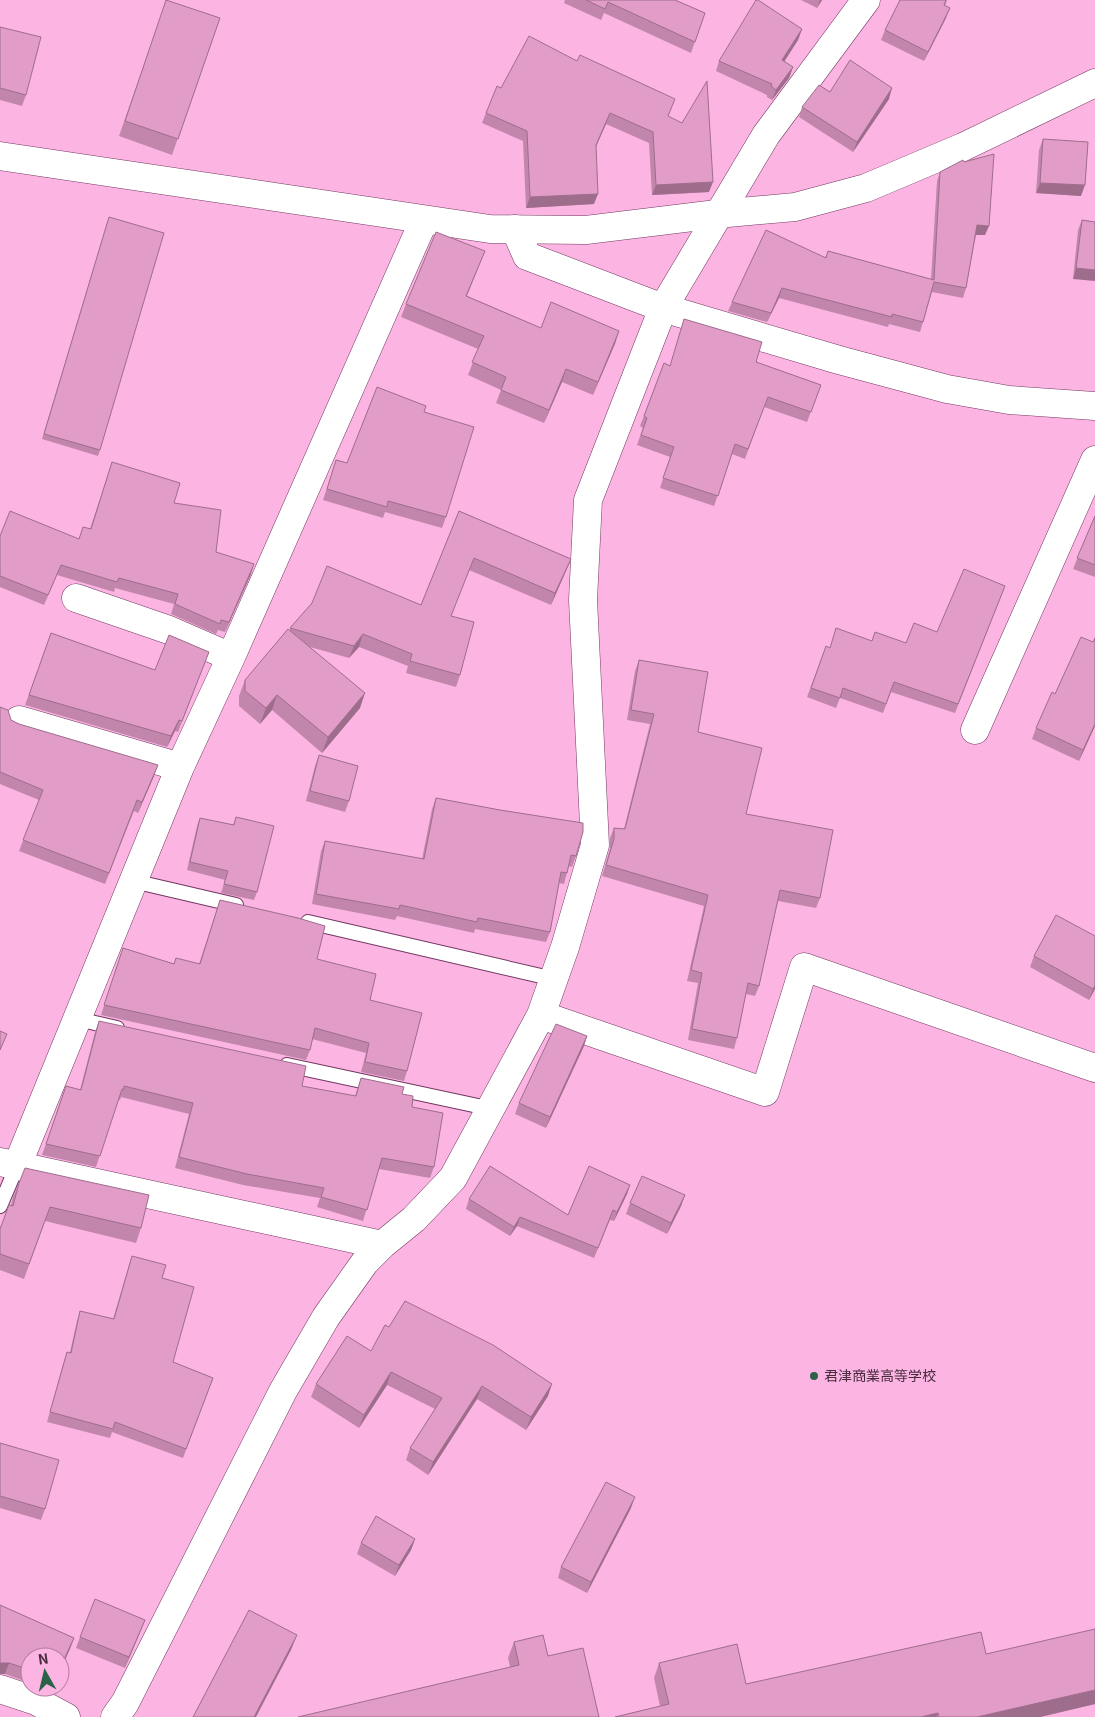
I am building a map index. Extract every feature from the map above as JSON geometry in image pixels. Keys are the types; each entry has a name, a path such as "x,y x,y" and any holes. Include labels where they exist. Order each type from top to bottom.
{"street":[{"path":"115,1717 125,1703 283,1391 326,1318 365,1262 382,1245 414,1219 453,1178 492,1109 541,1015 565,947 595,846 584,600 588,500 663,308 766,135 866,0"},
{"path":"0,156 490,229 586,230 795,207 866,188 963,147 1095,83"},
{"path":"382,1245 8,1164 77,1019 180,767 231,657 424,220"},
{"path":"515,230 527,256 663,308 839,360 947,389 1009,400 1095,406"},
{"path":"975,730 1095,460"},
{"path":"76,598 170,630 231,657"},
{"path":"19,720 180,767"},
{"path":"541,1015 765,1092 804,967 1095,1068"},
{"path":"0,1689 36,1701 66,1717"}],"lane":[{"path":"133,881 248,908"},
{"path":"296,919 554,979"},
{"path":"77,1019 135,1032"},
{"path":"270,1061 492,1109"},
{"path":"0,1206 8,1164"}],"building":[{"path":"166,0 220,18 178,139 125,121"},
{"path":"586,0 675,0 705,13 695,42 608,2 605,9"},
{"path":"756,0 802,29 782,60 793,67 776,90 771,86 772,84 719,61"},
{"path":"900,0 946,0 944,5 950,8 928,52 885,30"},
{"path":"0,27 41,37 26,95 0,88"},
{"path":"529,36 577,61 580,55 675,99 668,116 682,123 707,81 713,182 656,185 653,132 610,113 596,145 598,194 530,197 527,131 486,113 497,86 501,88"},
{"path":"850,60 892,88 857,142 802,107 819,85 830,92"},
{"path":"1043,139 1088,142 1085,185 1040,183"},
{"path":"994,154 989,226 977,225 966,288 934,282 923,322 892,314 892,317 782,288 771,313 732,302 766,230 826,258 828,251 934,280 940,172 963,160 964,162"},
{"path":"109,217 164,233 100,450 44,434"},
{"path":"1082,220 1095,222 1095,270 1076,268"},
{"path":"436,232 485,251 466,296 541,328 551,302 619,331 598,382 566,369 549,410 501,390 506,377 472,362 484,336 406,304"},
{"path":"684,319 762,342 756,362 821,385 811,412 768,397 748,449 735,444 718,496 663,478 674,447 641,435 647,418 644,416 664,363 670,366"},
{"path":"377,387 426,406 424,412 474,427 446,517 388,501 387,507 327,489 336,460 347,463"},
{"path":"112,462 180,483 174,503 221,510 216,552 254,564 229,622 221,620 220,624 175,604 178,594 119,578 117,582 61,565 48,595 0,576 0,536 10,511 79,539 83,527 91,529"},
{"path":"459,511 571,559 555,593 474,558 451,616 474,622 460,675 410,661 412,654 363,634 354,646 290,628 312,603 327,566 421,605"},
{"path":"1095,516 1095,565 1077,558"},
{"path":"964,569 1005,586 958,704 894,682 886,704 843,688 840,698 811,688 826,646 830,648 836,628 872,641 875,632 906,643 914,623 937,632"},
{"path":"288,629 365,693 328,737 277,695 266,708 245,691 245,680"},
{"path":"51,633 155,670 169,635 209,652 182,721 179,720 171,736 29,695"},
{"path":"1081,637 1093,642 1095,638 1095,724 1083,750 1036,728 1052,692 1055,694"},
{"path":"639,660 708,672 698,732 762,748 746,814 833,830 820,898 780,890 759,986 748,983 737,1038 692,1029 702,973 691,970 708,895 606,865 614,839 614,828 625,829 654,714 631,710"},
{"path":"0,707 8,710 11,720 19,724 158,765 142,802 137,800 109,873 23,840 43,790 0,772"},
{"path":"319,755 358,766 349,801 310,791"},
{"path":"436,798 583,823 583,832 576,856 571,855 567,873 561,872 550,932 478,918 477,922 400,905 399,909 316,894 325,841 424,859"},
{"path":"236,817 274,826 257,892 224,884 228,871 190,862 200,818 234,825"},
{"path":"220,900 325,926 317,959 376,974 370,1000 422,1013 407,1071 365,1062 369,1043 315,1028 310,1050 104,1005 123,948 174,964 176,958 200,964"},
{"path":"1056,915 1095,936 1095,986 1093,989 1034,956"},
{"path":"99,1021 306,1066 302,1086 356,1096 361,1078 404,1087 402,1094 413,1096 412,1107 443,1113 434,1167 382,1158 367,1210 321,1197 324,1188 247,1174 179,1157 193,1103 124,1086 100,1156 46,1144 66,1086 81,1090"},
{"path":"556,1024 587,1036 550,1117 519,1103"},
{"path":"0,1031 7,1034 0,1050"},
{"path":"490,1166 568,1215 589,1166 630,1185 617,1212 613,1210 598,1248 520,1217 514,1227 469,1199"},
{"path":"25,1168 149,1195 141,1228 50,1207 29,1264 0,1254 0,1229 9,1205 13,1206"},
{"path":"642,1176 685,1195 671,1223 630,1203"},
{"path":"132,1256 166,1265 162,1278 194,1287 173,1362 213,1378 186,1449 115,1422 113,1429 50,1412 67,1352 71,1353 80,1311 114,1319"},
{"path":"405,1301 493,1345 552,1384 531,1417 482,1386 433,1462 410,1448 442,1398 391,1372 364,1415 316,1384 347,1336 371,1351 385,1325 389,1327"},
{"path":"0,1443 59,1460 45,1509 0,1496"},
{"path":"606,1482 635,1497 591,1582 561,1567"},
{"path":"376,1516 415,1539 399,1565 361,1543"},
{"path":"95,1599 145,1620 129,1657 80,1637"},
{"path":"0,1605 74,1638 70,1647 20,1647 20,1667 9,1663 0,1663"},
{"path":"249,1610 297,1635 254,1717 193,1717"},
{"path":"1095,1629 1095,1690 977,1717 939,1717 938,1713 921,1717 615,1717 669,1704 659,1663 737,1644 746,1684 981,1632 986,1654"},
{"path":"543,1635 548,1656 583,1648 599,1717 298,1717 519,1665 514,1642"}],"place":[{"name":"君津商業高等学校","path":"814,1376"}]}
